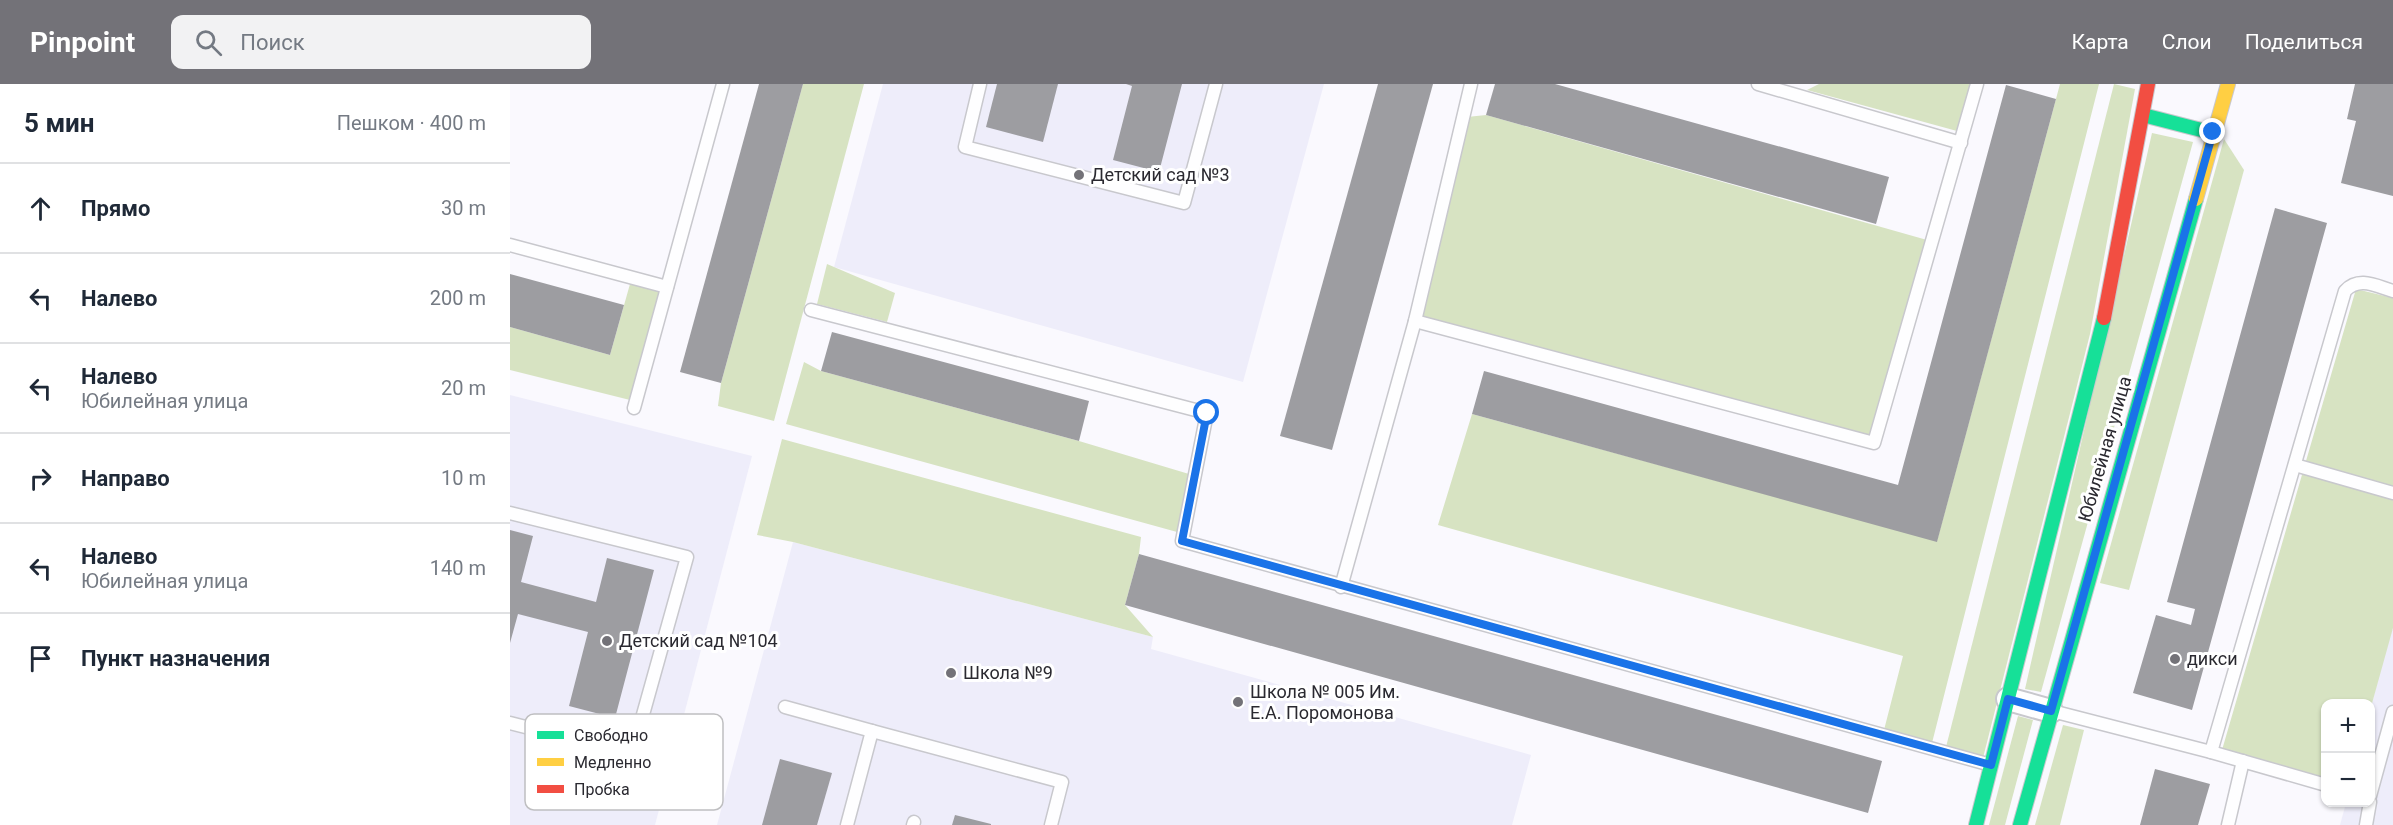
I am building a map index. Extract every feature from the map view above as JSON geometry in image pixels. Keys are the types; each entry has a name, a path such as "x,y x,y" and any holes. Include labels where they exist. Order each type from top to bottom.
{"street":[{"name":"Юбилейная улица","path":"1976,825 2100,337 2148,84"},
{"name":"Юбилейная улица","path":"2020,825 2228,84"},
{"path":"2143,115 2213,132"},
{"path":"2008,699 2051,711"}],"lane":[{"path":"634,408 723,84"},
{"path":"981,84 965,147 1184,203 1216,84"},
{"path":"1341,587 1415,321 1471,84"},
{"path":"1758,84 1779,86 1961,143"},
{"path":"1415,321 1874,443 1977,84"},
{"path":"510,245 667,287"},
{"path":"2211,752 2345,291 2352,283 2362,282 2393,291"},
{"path":"811,310 1207,413 1182,541 1341,587 1991,765"},
{"path":"2295,465 2393,493"},
{"path":"510,513 687,557 643,714"},
{"path":"784,707 1062,782 1051,825"},
{"path":"2051,711 2211,752 2321,784"},
{"path":"2375,783 2393,712"},
{"path":"510,723 525,727"},
{"path":"847,825 872,730"},
{"path":"2228,825 2243,762"},
{"path":"2366,825 2369,807"}],"shaded area":[{"name":"Детский сад №3","path":"883,84 1324,84 1243,382 834,267"},
{"name":"Детский сад №104","path":"510,395 752,456 684,714 525,714 525,810 659,810 655,825 510,825"},
{"name":"Школа №9","path":"793,542 1153,637 1151,649 1531,755 1512,825 717,825 721,810 723,810 723,803"},
{"path":"2391,629 2393,630 2393,825 2340,825 2345,807 2375,807 2375,699 2373,699"}],"green space":[{"path":"803,84 864,84 774,421 718,406 721,383"},
{"path":"1819,84 1970,84 1957,131 1807,90"},
{"path":"2060,84 2099,84 1932,743 1884,730 1903,656 1438,525 1472,414 1937,541"},
{"path":"2114,84 2135,89 2090,334 1983,758 1946,747"},
{"path":"1486,115 1927,240 1870,436 1422,317 1467,117"},
{"path":"2152,133 2193,142 2041,692 2025,689"},
{"path":"2224,139 2244,170 2129,590 2100,583"},
{"path":"827,264 895,293 887,322 817,304"},
{"path":"630,284 660,291 630,400 510,370 510,327 610,355"},
{"path":"2356,289 2393,298 2393,628 2373,699 2321,699 2321,778 2222,750"},
{"path":"804,362 821,371 1079,441 1189,474 1177,532 786,424"},
{"path":"782,439 1141,537 1139,554 1125,605 1153,637 793,542 757,535"},
{"path":"2018,716 2033,720 2005,825 1989,825"},
{"path":"2063,725 2084,730 2060,825 2035,825"}],"building":[{"path":"759,84 803,84 721,383 680,372"},
{"path":"997,84 1058,84 1043,142 986,127"},
{"path":"1126,84 1182,84 1159,172 1113,160 1132,86"},
{"path":"1378,84 1433,84 1332,450 1280,436"},
{"path":"1495,84 1555,84 1889,177 1876,224 1486,115"},
{"path":"2355,84 2393,84 2393,196 2341,183 2356,121 2347,119"},
{"path":"2006,85 2056,99 1937,542 1472,414 1484,371 1898,485"},
{"path":"2275,208 2327,223 2192,710 2133,693 2156,615 2191,625 2195,609 2167,602"},
{"path":"510,274 624,305 610,355 510,327"},
{"path":"832,332 1089,401 1079,441 821,371"},
{"path":"510,530 533,536 521,582 596,602 607,558 654,570 616,714 600,714 569,706 588,632 518,614 510,643"},
{"path":"1139,554 1882,761 1868,813 1125,605"},
{"path":"780,759 832,773 817,825 762,825"},
{"path":"2155,769 2210,784 2198,825 2140,825"},
{"path":"955,815 991,824 991,825 952,825"}],"traffic: fast":[{"path":"2143,115 2213,133"},
{"path":"2020,825 2196,199"},
{"path":"1976,825 2104,318"}],"traffic: slow":[{"path":"2196,199 2228,84"}],"traffic: jam":[{"path":"2104,318 2148,84"}],"place":[{"name":"Детский сад №3","path":"1079,175"},
{"name":"Детский сад №104","path":"607,641"},
{"name":"дикси","path":"2175,659"},
{"name":"Школа №9","path":"951,673"},
{"name":"Школа № 005 Им. Е.А. Поромонова","path":"1238,702"}],"route":[{"path":"1207,413 1182,541 1341,587 1991,765 2008,699 2051,711 2213,132"}]}
